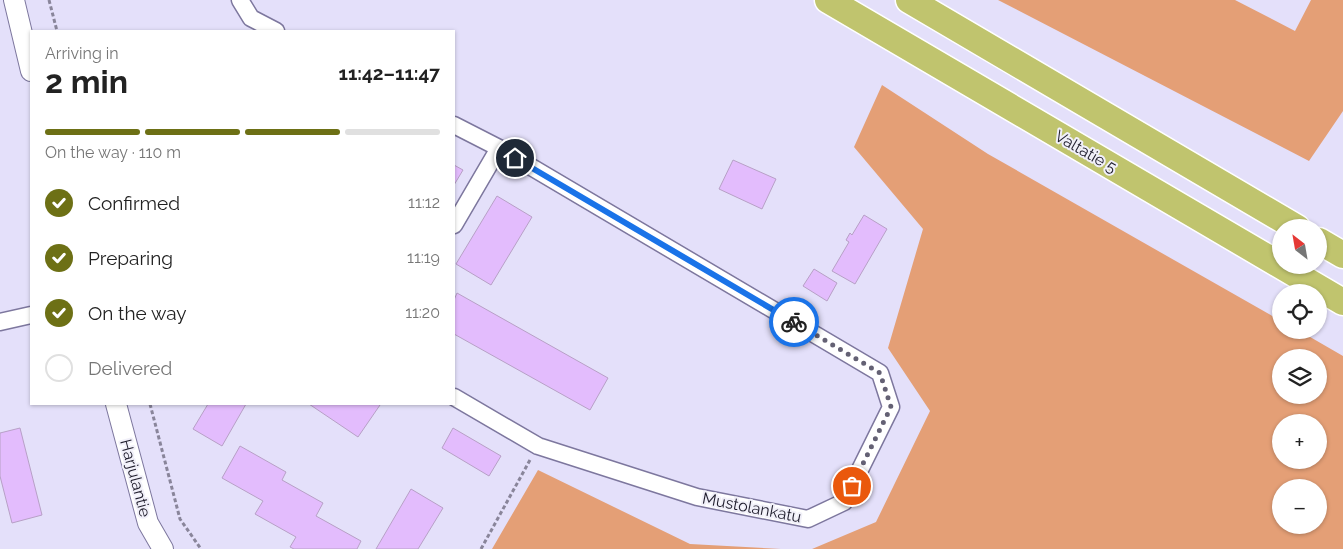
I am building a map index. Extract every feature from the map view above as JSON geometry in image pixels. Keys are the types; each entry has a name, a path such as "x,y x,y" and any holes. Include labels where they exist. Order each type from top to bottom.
{"highway":[{"name":"Valtatie 5","path":"828,0 1343,302"},
{"path":"909,0 1281,219"},
{"path":"1328,246 1343,255"}],"street":[{"path":"14,0 30,67"},
{"path":"240,0 251,18 274,30"},
{"name":"Mustolankatu","path":"455,126 499,148 880,373 891,407 844,502 808,519 697,497 538,446 455,398"},
{"path":"455,223 499,148"},
{"path":"0,322 30,315"},
{"name":"Harjulantie","path":"116,405 148,523 163,549"}],"path":[{"path":"50,0 57,30"},
{"path":"150,405 180,519 201,549"},
{"path":"481,549 538,446"}],"shaded area":[{"path":"998,0 1235,0 1295,31 1311,0 1343,0 1343,111 1309,161"},
{"path":"882,85 988,154 1272,316 1272,339 1314,339 1343,356 1343,549 812,549 876,522 930,411 888,348 923,229 854,147"},
{"path":"538,470 690,544 781,549 492,549"}],"building":[{"path":"733,160 776,179 762,209 719,189"},
{"path":"455,166 463,170 455,183"},
{"path":"497,196 532,217 491,285 456,264"},
{"path":"864,215 887,229 855,284 832,271 849,242 846,240 850,233 852,235"},
{"path":"814,269 837,283 827,301 803,286"},
{"path":"457,293 608,378 590,410 455,335 455,298"},
{"path":"207,405 245,405 222,446 193,429"},
{"path":"310,405 380,405 358,437"},
{"path":"20,428 42,515 12,523 0,476 0,433"},
{"path":"453,428 501,456 489,476 442,448"},
{"path":"240,446 286,472 282,480 323,503 316,516 361,541 357,549 294,549 290,547 296,537 255,514 263,501 222,478"},
{"path":"411,489 443,508 418,549 376,549"}],"way so far":[{"path":"794,322 880,373 891,407 852,486"}],"route":[{"path":"515,158 794,322"}]}
